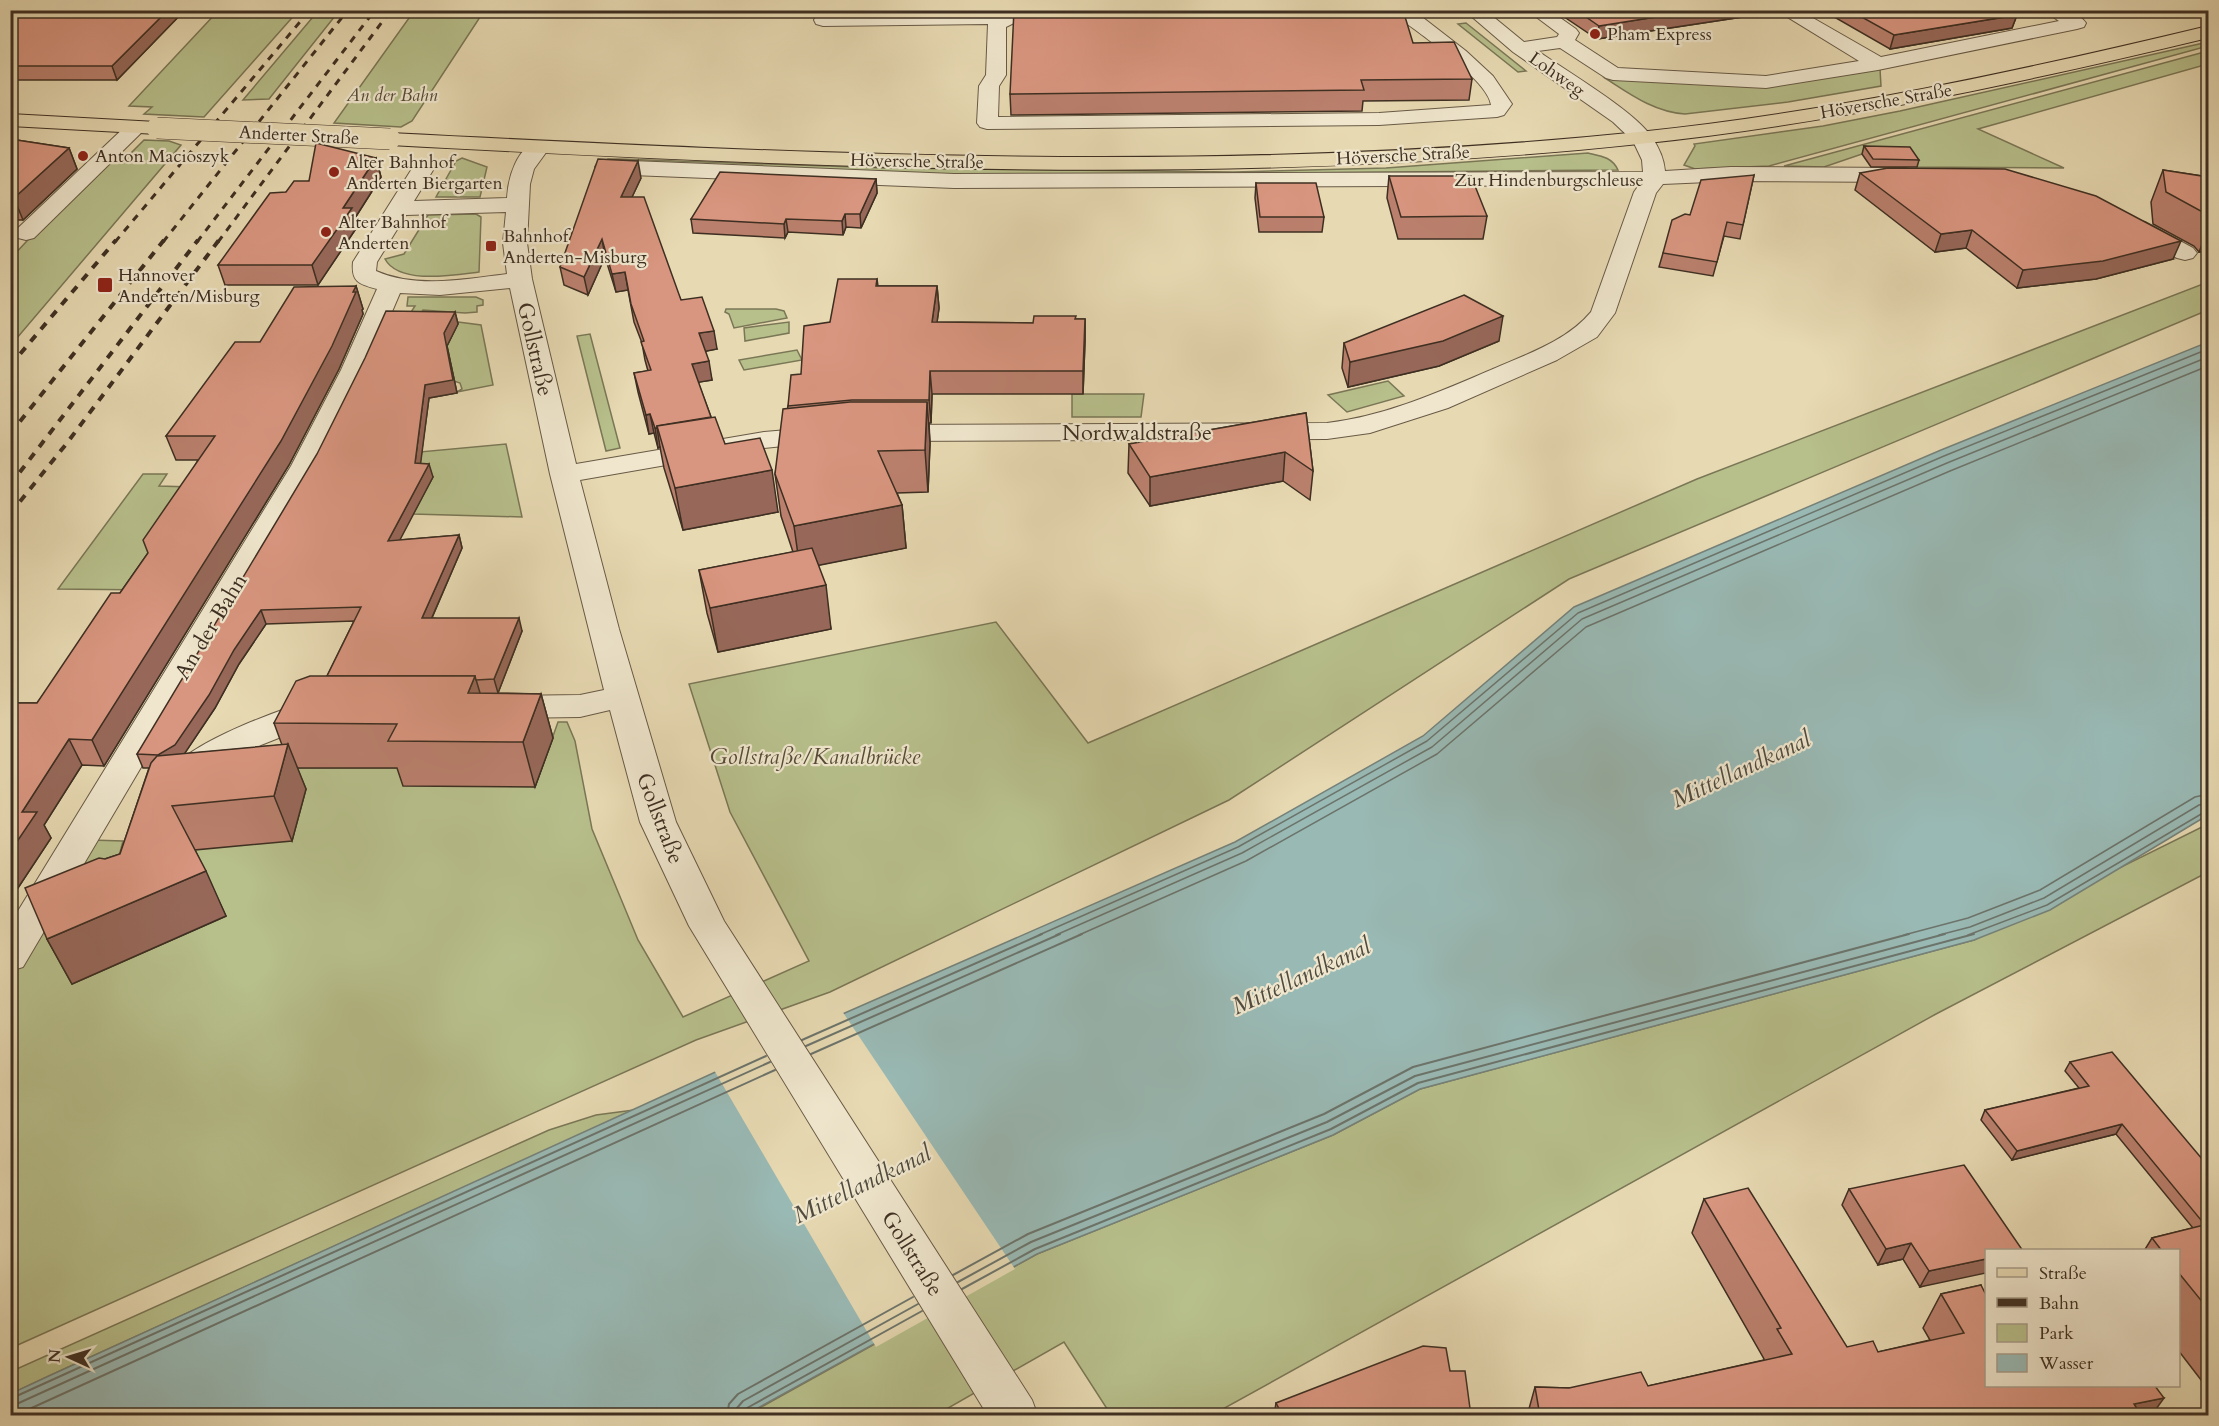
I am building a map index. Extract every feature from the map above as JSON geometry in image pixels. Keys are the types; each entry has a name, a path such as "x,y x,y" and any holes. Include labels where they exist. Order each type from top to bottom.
{"main road":[{"name":"Höversche Straße","path":"587,149 862,160 1165,163 1343,159 1463,152 1642,138 1756,123 1929,94 2208,32"},
{"name":"Anderter Straße","path":"10,120 587,149"}],"street":[{"path":"1536,10 1569,33 1564,42"},
{"path":"1785,10 1878,64"},
{"path":"1520,48 1564,42 1613,74 1766,82 1878,64 2077,23 2052,10"},
{"path":"1381,13 1460,12"},
{"name":"Lohweg","path":"1460,12 1520,48 1620,118 1642,138"},
{"path":"1005,18 997,24 996,75 989,86 987,123 1379,119 1497,111 1502,104 1498,92 1483,76 1405,13"},
{"path":"823,20 1082,15"},
{"path":"26,234 147,127"},
{"path":"1642,138 1653,160 1654,179"},
{"name":"Gollstraße","path":"539,147 523,169 517,205 515,243 520,279 564,474 620,697 658,822 708,926 1004,1399"},
{"name":"Zur Hindenburgschleuse","path":"606,166 954,181 1654,179 1731,174 1927,175"},
{"path":"424,167 365,262 364,275 374,281 391,285 462,288 520,279"},
{"name":"Nordwaldstraße","path":"564,474 764,440 850,434 964,438 1067,438 1360,427 1439,402 1548,355 1588,332 1603,313 1645,192 1654,179"},
{"path":"399,208 517,205"},
{"path":"2115,216 2185,253"},
{"name":"An der Bahn","path":"10,957 306,465 364,349 391,285"},
{"path":"468,707 580,706 620,697"},
{"path":"163,792 193,768 281,722 324,707 346,707"}],"green space":[{"path":"218,11 298,11 204,117 144,114 152,107 129,106"},
{"path":"318,11 339,11 269,99 243,100"},
{"name":"An der Bahn","path":"414,11 484,11 412,121 401,127 334,123"},
{"path":"1466,23 1526,71 1518,72 1458,24"},
{"path":"2208,42 2208,46 1769,166 1695,169 1684,165 1694,144 1823,126 1900,111"},
{"path":"2208,51 2208,64 1978,129 2064,168 1917,167 1908,154 1862,154 1824,167 1784,166"},
{"path":"1880,69 1881,86 1788,102 1685,114 1653,106 1605,78 1776,85"},
{"path":"144,140 169,141 181,145 11,345 11,258 100,163 123,161"},
{"path":"1588,153 1602,156 1618,170 973,176 605,161 619,159 884,168 1234,172 1386,168"},
{"path":"462,158 487,167 480,197 436,197 456,161"},
{"path":"476,214 481,217 479,272 442,276 414,275 392,267 385,259 404,254 428,215"},
{"name":"Gollstraße/Kanalbrücke","path":"2208,282 2208,310 1569,579 1229,800 830,992 696,1040 11,1348 11,973 90,840 123,841 115,871 156,854 291,768 411,768 535,787 558,722 567,722 575,741 592,829 638,940 683,1017 809,961 730,812 689,684 996,622 1088,743 1697,479"},
{"path":"408,297 476,297 483,300 483,305 477,306 477,312 465,313 423,310 415,321 404,323 415,306 407,306"},
{"path":"726,309 776,309 784,311 787,318 734,328 729,314 725,312"},
{"path":"458,322 481,325 493,385 457,392 462,389 460,383 454,381 451,368 385,380 387,399 371,402 337,448 368,450 366,457 506,444 522,517 413,514 432,477 349,476 308,545 342,546 341,552 263,560 386,352 443,353"},
{"path":"789,322 789,333 745,341 744,328"},
{"path":"590,334 620,448 606,451 577,336"},
{"path":"797,350 802,360 744,370 739,360"},
{"path":"1388,381 1404,396 1347,412 1328,395"},
{"path":"1072,394 1144,394 1141,417 1072,417"},
{"path":"143,474 167,474 159,486 191,487 150,590 58,589"},
{"path":"2208,824 2208,872 1936,1014 1212,1415 1111,1415 1064,1342 936,1415 745,1416 1037,1254 1333,1135 1420,1089 1974,940"},
{"path":"634,1110 11,1394 10,1372 549,1130 596,1115"}],"water":[{"name":"Mittellandkanal","path":"2208,342 2208,815 2050,910 1974,940 1420,1089 1333,1135 1037,1254 745,1415 11,1416 10,1394 847,1012 1235,842 1423,736 1574,607 1941,450"}],"pier":[{"path":"842,1011 1015,1269 876,1347 714,1070"}],"building":[{"path":"10,10 168,10 112,66 10,66"},
{"path":"1014,10 1403,10 1413,43 1454,42 1472,79 1361,80 1364,90 1010,94"},
{"path":"1576,10 1700,10 1599,26"},
{"path":"1849,10 2008,10 2017,15 1894,35"},
{"path":"10,139 69,148 14,198 10,198"},
{"path":"316,143 376,158 343,208 352,208 312,265 218,265 270,193 286,192 294,181 309,181"},
{"path":"1864,146 1910,147 1919,160 1873,159"},
{"path":"598,159 638,161 621,197 644,197 681,300 702,297 714,331 699,333 709,361 692,364 711,417 655,428 650,414 646,415 634,373 651,370 641,342 644,341 631,304 625,272 612,274 602,239 584,277 560,267"},
{"path":"1888,168 2005,169 2096,196 2181,241 2103,261 2023,270 1972,230 1941,234 1860,173"},
{"path":"2163,170 2208,177 2208,215 2166,192"},
{"path":"720,172 876,179 860,214 845,214 842,221 786,219 784,224 691,219"},
{"path":"1754,175 1743,225 1727,222 1717,262 1663,253 1672,220 1685,214 1690,215 1701,180"},
{"path":"1389,176 1471,176 1487,216 1401,217"},
{"path":"1256,183 1316,183 1324,217 1260,217"},
{"path":"838,279 877,279 876,286 937,286 932,322 1033,323 1034,316 1076,316 1075,319 1085,319 1083,371 930,371 929,400 852,400 788,406 791,375 801,374 804,326 830,322"},
{"path":"356,286 353,292 356,292 332,346 281,441 92,740 69,739 22,812 37,812 10,852 10,703 37,703 111,593 120,593 148,553 143,540 215,436 166,436 235,342 260,342 294,287"},
{"path":"1464,295 1503,316 1443,341 1350,362 1344,343"},
{"path":"386,311 455,312 444,333 453,380 425,385 415,463 429,464 388,541 459,535 422,618 519,618 494,679 476,680 475,676 327,676 361,607 261,610 234,650 209,695 175,745 158,755 137,754 317,454"},
{"path":"850,402 927,402 925,450 878,451 902,505 794,526 775,474 783,409"},
{"path":"1306,413 1313,471 1285,452 1150,477 1129,444"},
{"path":"715,417 725,444 760,438 772,470 675,488 657,426"},
{"path":"812,548 826,585 710,608 699,570"},
{"path":"310,676 475,676 468,693 541,694 523,742 388,741 397,724 274,723 296,681"},
{"path":"288,744 274,796 172,806 206,871 47,939 25,888 99,858 105,859 120,854 151,763 157,756"},
{"path":"2112,1052 2208,1166 2208,1224 2205,1225 2122,1124 2017,1151 1985,1110 2089,1086 2070,1062"},
{"path":"1964,1165 2022,1249 1985,1249 1985,1259 1929,1271 1911,1243 1886,1249 1849,1189"},
{"path":"1748,1188 1847,1347 1873,1341 1878,1352 1964,1333 1941,1294 1981,1285 1985,1293 1985,1387 2156,1387 2164,1398 2134,1404 2141,1415 2139,1416 1540,1416 1535,1387 1569,1388 1641,1372 1648,1386 1792,1354 1777,1329 1781,1328 1704,1199"},
{"path":"2208,1224 2208,1309 2180,1274 2180,1249 2160,1249 2152,1238"},
{"path":"1423,1346 1446,1348 1450,1371 1465,1371 1471,1416 1283,1416 1276,1403"}],"railway":[{"path":"115,242 310,10"},
{"path":"163,242 348,10"},
{"path":"197,242 375,10"},
{"path":"218,242 391,10"},
{"path":"10,366 116,240"},
{"path":"10,434 164,240"},
{"path":"10,485 198,240"},
{"path":"10,514 67,443 219,240"}],"place":[{"name":"Pham Express","path":"1595,34"},
{"name":"Anton Macioszyk","path":"83,156"},
{"name":"Alter Bahnhof Anderten Biergarten","path":"334,172"},
{"name":"Alter Bahnhof Anderten","path":"326,232"},
{"name":"Bahnhof Anderten-Misburg","path":"491,246"},
{"name":"Hannover Anderten/Misburg","path":"105,285"}]}
